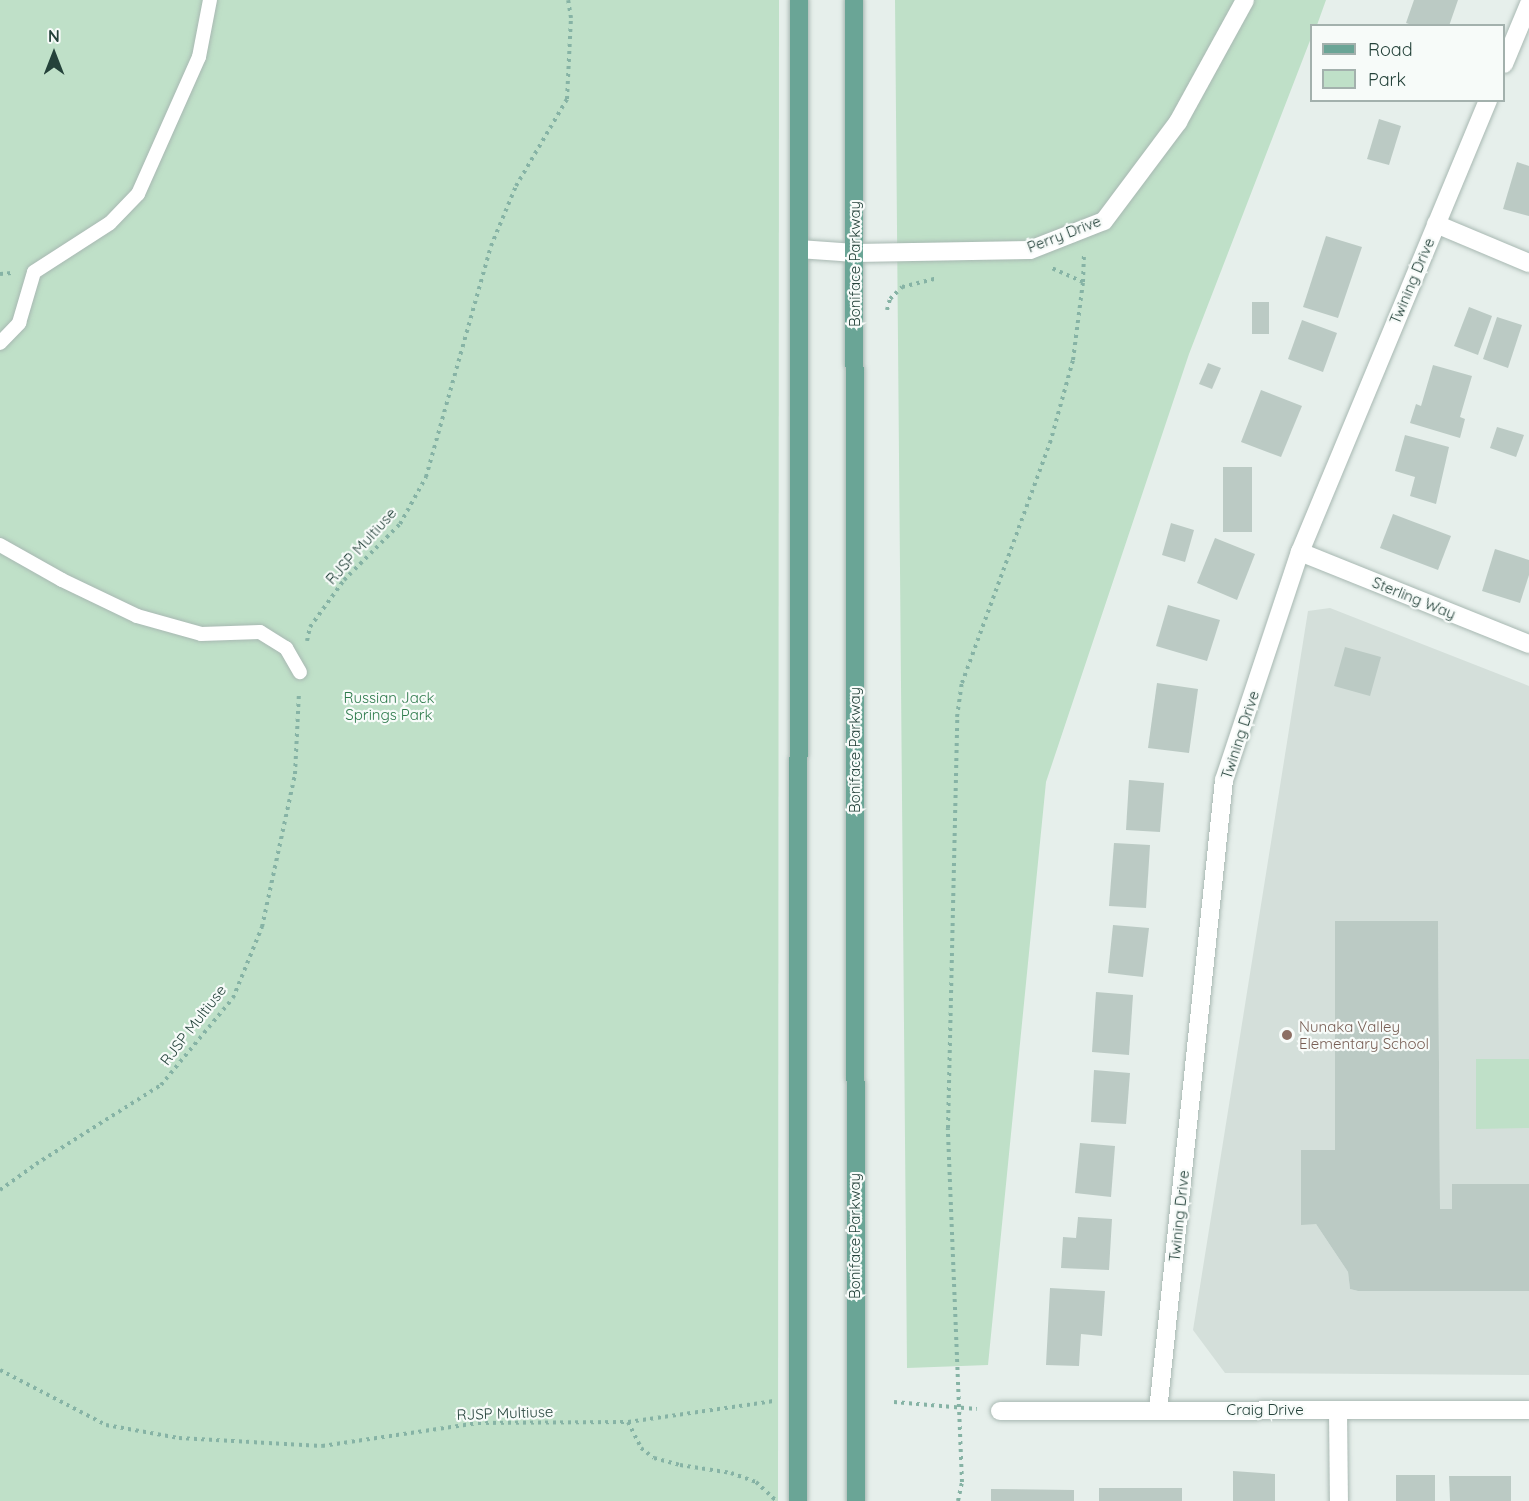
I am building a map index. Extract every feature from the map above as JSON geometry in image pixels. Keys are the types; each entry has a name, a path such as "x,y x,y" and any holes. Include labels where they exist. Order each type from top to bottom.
{"main road":[{"path":"798,1501 799,0"},
{"name":"Boniface Parkway","path":"854,0 855,1501"}],"street":[{"name":"Perry Drive","path":"800,249 855,253 1030,250 1104,221 1178,123 1245,0"},
{"path":"1505,59 1529,4"},
{"name":"Twining Drive","path":"1158,1411 1224,780 1300,552 1487,102"},
{"path":"1436,224 1529,263"},
{"name":"Sterling Way","path":"1300,552 1529,644"},
{"path":"1338,1410 1339,1501"},
{"name":"Craig Drive","path":"1000,1411 1529,1410"}],"lane":[{"path":"0,343 19,323 34,272 110,223 138,194 199,57 210,0"},
{"path":"0,544 62,580 137,616 201,634 260,632 286,648 300,672"}],"path":[{"name":"RJSP Multiuse","path":"0,1190 36,1164 161,1085 233,998 262,927 295,774 300,672 310,627 344,580 400,524 426,477 491,246 516,186 567,99 572,18 568,0"},
{"path":"958,1501 962,1482 957,1407 948,1128 957,717 962,683 1050,443 1073,360 1083,282 1050,267"},
{"path":"887,310 890,299 902,287 942,278"},
{"name":"RJSP Multiuse","path":"0,1370 106,1425 179,1438 322,1446 478,1423 628,1422 773,1401"},
{"path":"894,1402 1000,1411"},
{"path":"628,1422 641,1448 654,1458 680,1465 731,1473 756,1482 776,1501"}],"shaded area":[{"name":"Nunaka Valley Elementary School","path":"1330,608 1529,686 1529,1184 1452,1184 1452,1209 1440,1209 1438,921 1335,921 1335,1150 1301,1150 1301,1224 1316,1224 1348,1272 1350,1289 1358,1291 1529,1291 1529,1375 1225,1373 1193,1330 1308,611"}],"green space":[{"name":"Russian Jack Springs Park","path":"0,0 779,0 778,1501 0,1501"},
{"path":"895,0 1326,0 1317,24 1310,24 1310,41 1189,354 1046,782 988,1365 907,1368"},
{"path":"1476,1059 1529,1059 1529,1128 1476,1129"}],"building":[{"path":"1414,0 1458,0 1450,24 1406,23"},
{"path":"1379,119 1401,126 1389,165 1367,159"},
{"path":"1517,162 1529,166 1529,216 1503,209"},
{"path":"1326,236 1362,247 1338,318 1303,307"},
{"path":"1252,302 1269,302 1269,334 1252,334"},
{"path":"1469,307 1492,316 1478,355 1454,346"},
{"path":"1497,317 1522,325 1508,368 1483,359"},
{"path":"1302,320 1337,333 1323,372 1288,359"},
{"path":"1208,363 1221,368 1212,389 1199,384"},
{"path":"1433,365 1472,376 1460,417 1465,419 1460,438 1410,423 1416,404 1421,406"},
{"path":"1261,390 1302,406 1281,457 1241,442"},
{"path":"1497,427 1524,435 1516,457 1490,448"},
{"path":"1405,435 1449,447 1436,504 1410,496 1415,477 1395,471"},
{"path":"1223,467 1252,467 1252,532 1223,532"},
{"path":"1393,514 1451,536 1438,570 1380,548"},
{"path":"1171,523 1194,530 1185,562 1162,555"},
{"path":"1215,538 1255,554 1237,600 1197,583"},
{"path":"1495,549 1529,560 1529,575 1520,603 1482,591"},
{"path":"1168,605 1220,620 1207,661 1156,646"},
{"path":"1345,647 1381,657 1370,696 1334,686"},
{"path":"1157,683 1198,689 1189,753 1148,748"},
{"path":"1129,780 1164,783 1160,832 1126,830"},
{"path":"1114,843 1150,845 1146,908 1109,906"},
{"name":"Nunaka Valley Elementary School","path":"1335,921 1438,921 1440,1209 1452,1209 1452,1184 1529,1184 1529,1291 1358,1291 1350,1289 1348,1272 1316,1224 1301,1225 1301,1150 1335,1150"},
{"path":"1113,925 1149,928 1143,977 1108,973"},
{"path":"1096,992 1133,995 1129,1055 1092,1052"},
{"path":"1094,1070 1130,1073 1126,1124 1091,1122"},
{"path":"1080,1143 1115,1146 1111,1197 1075,1193"},
{"path":"1078,1217 1112,1219 1109,1270 1061,1268 1063,1237 1076,1238"},
{"path":"1050,1288 1105,1291 1102,1336 1081,1334 1079,1366 1046,1365"},
{"path":"1233,1471 1275,1474 1275,1501 1233,1501"},
{"path":"1396,1475 1435,1475 1435,1501 1396,1501"},
{"path":"1449,1476 1511,1476 1511,1501 1450,1501"},
{"path":"1099,1488 1182,1488 1182,1501 1099,1501"},
{"path":"991,1489 1074,1490 1074,1501 991,1501"}],"place":[{"name":"Nunaka Valley Elementary School","path":"1287,1035"}]}
